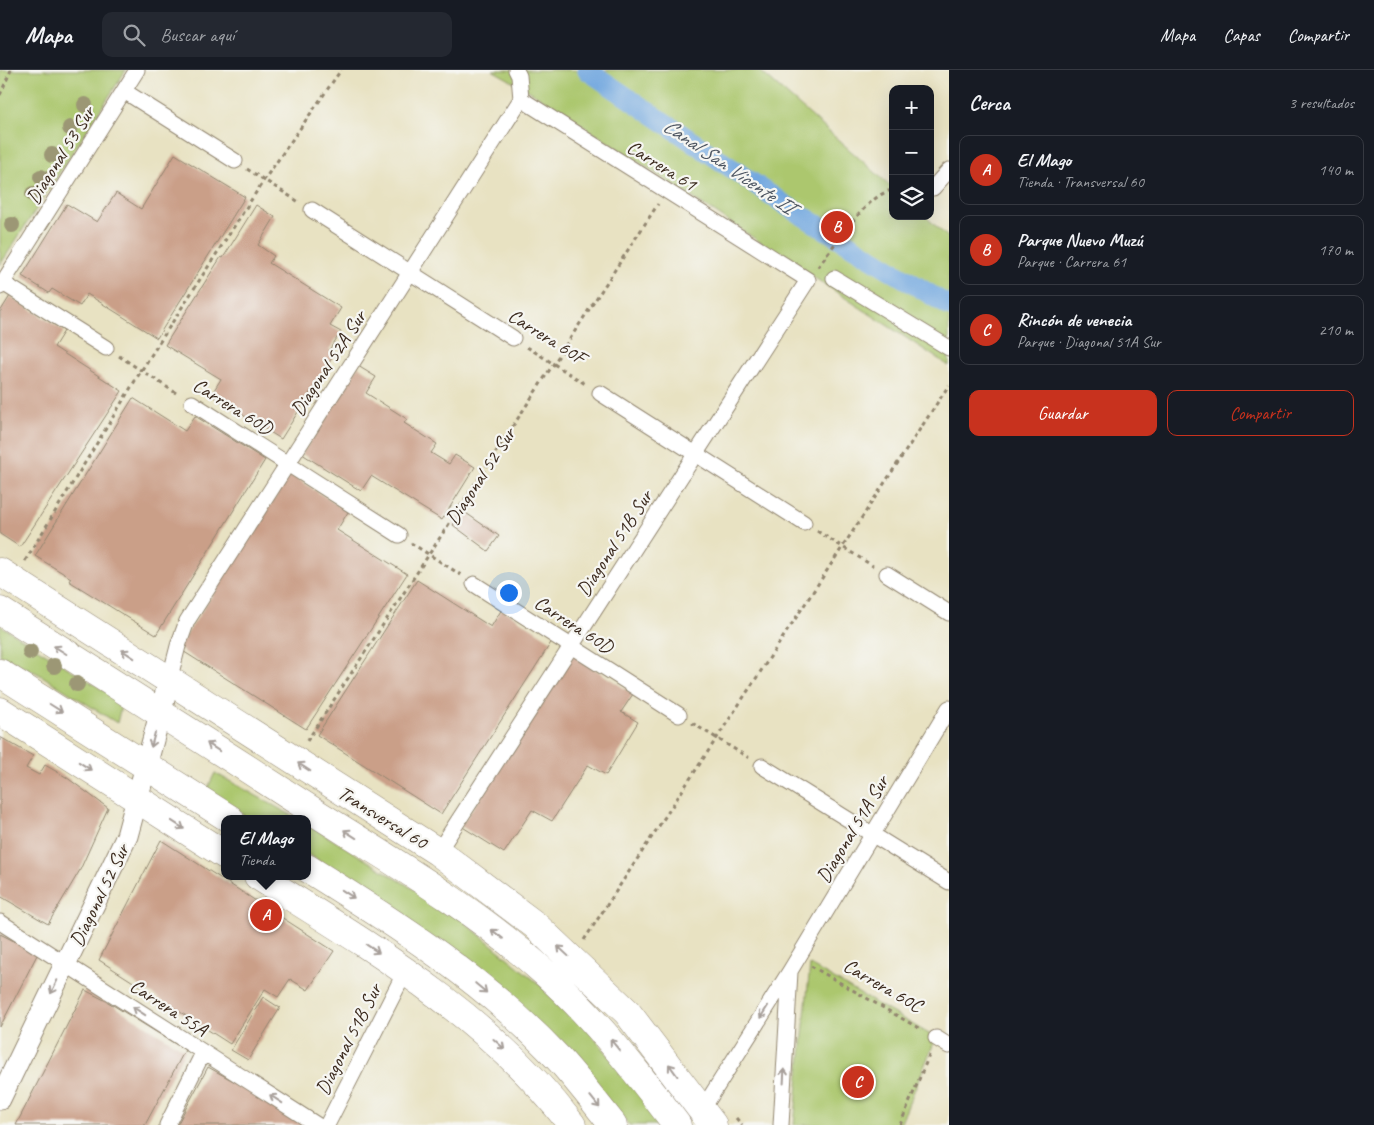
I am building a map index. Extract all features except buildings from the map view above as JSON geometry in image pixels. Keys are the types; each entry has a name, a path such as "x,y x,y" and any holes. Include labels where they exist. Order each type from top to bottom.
{"highway":[{"name":"Transversal 60","path":"12,568 60,611 438,852 535,925 628,1012 707,1117"},
{"path":"0,594 60,611"},
{"name":"Transversal 60","path":"0,611 430,886 478,919 545,972 592,1019 677,1125"},
{"path":"0,673 224,815"},
{"path":"0,711 221,852"},
{"path":"316,873 402,929 465,974 512,1014 557,1057 613,1125"},
{"path":"264,880 406,970 470,1020 502,1047 551,1097 572,1125"},
{"path":"430,886 482,884"}],"street":[{"name":"Diagonal 53 Sur","path":"1,285 137,70"},
{"path":"516,70 519,76 521,99"},
{"path":"124,91 235,161"},
{"name":"Carrera 61","path":"521,99 808,280"},
{"name":"Diagonal 52A Sur","path":"169,681 187,621 521,99"},
{"path":"934,187 949,170"},
{"name":"Carrera 60F","path":"312,210 512,338"},
{"path":"834,278 949,348"},
{"name":"Diagonal 51B Sur","path":"438,852 808,280"},
{"path":"1,285 106,348"},
{"path":"600,393 804,523"},
{"name":"Carrera 60D","path":"192,403 399,535"},
{"path":"886,574 949,613"},
{"name":"Carrera 60D","path":"474,584 679,715"},
{"name":"Diagonal 52 Sur","path":"0,1099 122,850 169,681"},
{"name":"Diagonal 51A Sur","path":"707,1117 794,964 949,708"},
{"path":"762,766 949,882"},
{"name":"Carrera 55A","path":"0,922 317,1125"},
{"name":"Diagonal 51A Sur","path":"782,1125 794,964"},
{"name":"Diagonal 51B Sur","path":"327,1125 406,970"},
{"path":"168,1125 203,1052"}],"path":[{"path":"0,95 11,70"},
{"path":"12,568 264,180 341,70"},
{"path":"235,161 312,210"},
{"name":"Diagonal 52 Sur","path":"294,760 666,191"},
{"path":"808,280 855,219 875,197 889,191"},
{"name":"Carrera 60F","path":"512,338 600,393"},
{"name":"Carrera 60D","path":"106,348 192,403"},
{"path":"571,958 949,385"},
{"path":"804,523 886,574"},
{"path":"399,535 474,584"},
{"path":"679,715 762,766"},
{"name":"Carrera 60C","path":"794,964 942,1042"},
{"path":"900,1125 942,1042"}],"green space":[{"path":"0,70 126,70 0,265"},
{"path":"492,70 759,70 889,184 889,220 929,220 949,238 949,366 533,93"},
{"path":"0,625 122,702 117,723 39,674 0,655"},
{"path":"215,773 291,815 244,815 206,791"},
{"path":"311,826 456,915 575,1014 666,1125 629,1125 612,1104 318,860 311,856"},
{"path":"810,965 936,1038 900,1125 794,1125"}],"waterway":[{"name":"Canal San Vicente II","path":"587,70 787,206 949,306"}],"place":[{"name":"Parque Nuevo Muzú","path":"837,227"},
{"name":"El Mago","path":"266,915"},
{"name":"Rincón de venecia","path":"858,1082"}]}
